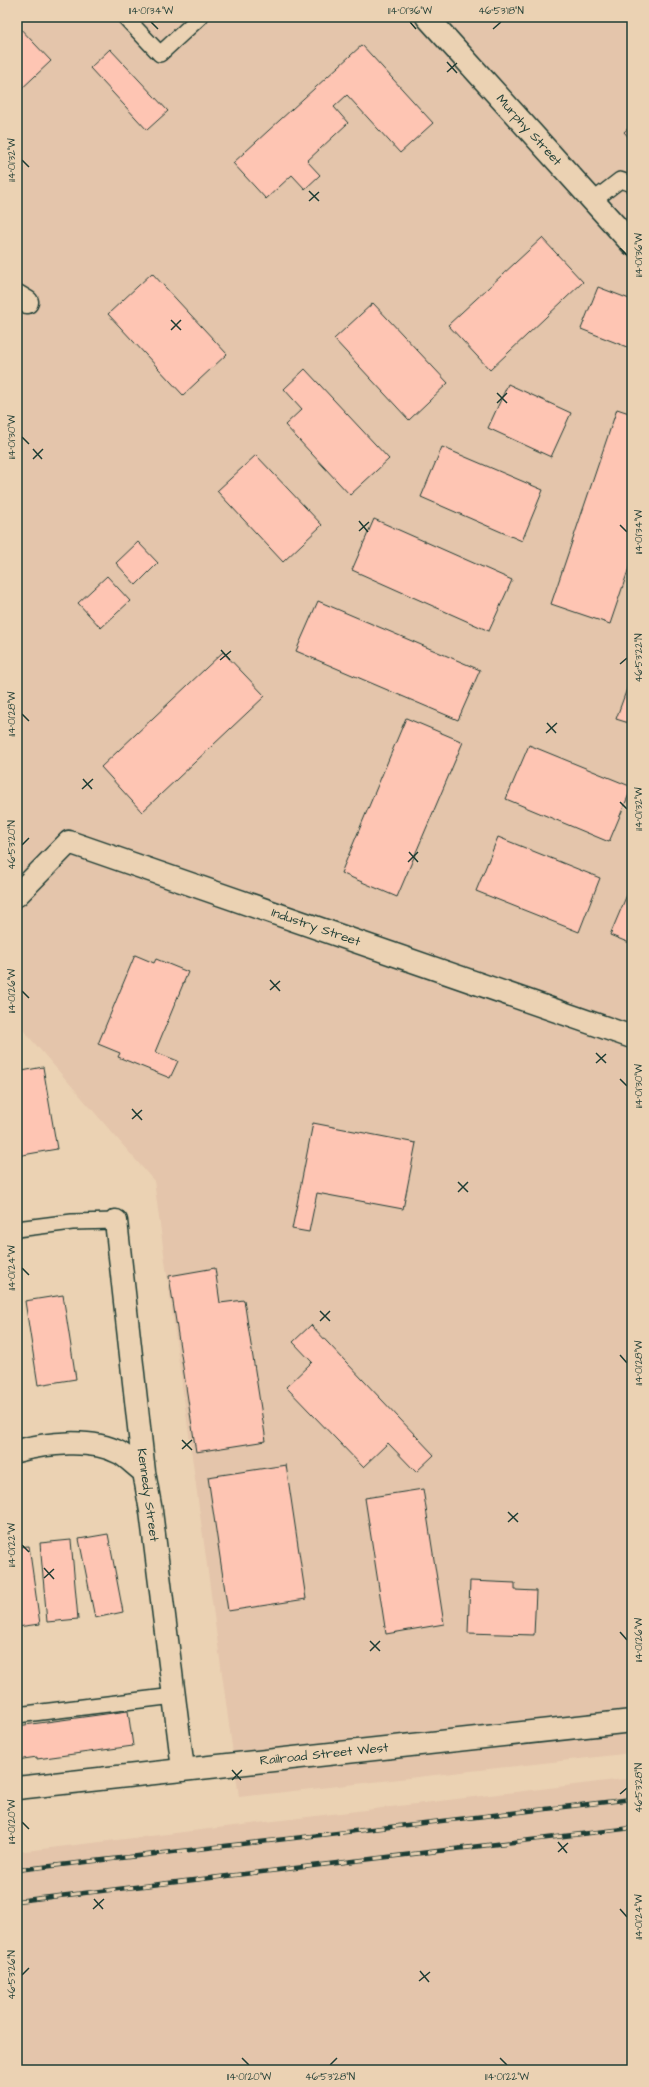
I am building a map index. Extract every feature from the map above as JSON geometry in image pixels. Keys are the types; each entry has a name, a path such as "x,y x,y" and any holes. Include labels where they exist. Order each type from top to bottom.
{"street":[{"name":"Murphy Street","path":"427,17 632,244"},
{"name":"Industry Street","path":"17,895 69,842 632,1037"},
{"name":"Kennedy Street","path":"116,1221 144,1472 151,1511 183,1769"},
{"path":"17,1451 64,1442 92,1445 119,1453 144,1472"},
{"name":"Railroad Street West","path":"17,1788 632,1721"}],"lane":[{"path":"125,17 160,54 200,17"},
{"path":"594,201 620,180 632,184"},
{"path":"17,1229 72,1222 116,1221"},
{"path":"17,1715 174,1696"}],"shaded area":[{"path":"17,17 632,17 632,1753 239,1797 154,1181 17,1023"},
{"path":"632,1778 632,2070 17,2070 17,1852"}],"building":[{"path":"17,25 51,61 17,93"},
{"path":"362,45 433,123 400,153 347,95 334,107 348,123 307,161 320,175 305,189 292,175 266,199 233,163"},
{"path":"110,49 168,111 147,130 90,68"},
{"path":"632,125 632,141 624,132"},
{"path":"542,238 583,282 490,370 448,325"},
{"path":"152,273 227,354 183,395 108,314"},
{"path":"598,287 632,300 632,349 581,329"},
{"path":"373,303 448,383 409,420 334,339"},
{"path":"305,369 389,459 350,495 285,425 302,409 284,389"},
{"path":"508,384 571,413 551,457 488,428"},
{"path":"617,409 632,414 632,559 610,624 551,604"},
{"path":"442,447 543,490 522,541 421,497"},
{"path":"256,455 322,525 283,562 217,491"},
{"path":"374,519 512,580 489,631 352,570"},
{"path":"138,542 158,563 136,585 116,563"},
{"path":"107,576 130,601 101,628 78,603"},
{"path":"318,601 480,670 458,720 296,651"},
{"path":"223,652 265,696 142,812 101,767"},
{"path":"632,675 632,724 616,719"},
{"path":"406,718 463,742 397,897 341,873"},
{"path":"529,745 632,787 609,842 506,799"},
{"path":"498,837 600,878 579,932 476,891"},
{"path":"632,883 632,944 610,935"},
{"path":"135,955 154,963 156,959 188,972 155,1052 178,1061 170,1078 118,1057 120,1053 98,1044"},
{"path":"43,1067 57,1149 17,1156 17,1072"},
{"path":"313,1123 416,1143 403,1209 317,1193 309,1232 292,1229"},
{"path":"215,1268 220,1303 244,1300 266,1441 196,1452 169,1276"},
{"path":"63,1295 76,1379 38,1385 25,1301"},
{"path":"311,1325 434,1455 416,1472 388,1443 363,1467 286,1387 312,1362 293,1342"},
{"path":"286,1465 306,1599 228,1611 208,1477"},
{"path":"423,1489 444,1624 386,1634 365,1498"},
{"path":"108,1534 123,1612 95,1618 79,1539"},
{"path":"71,1540 78,1619 47,1622 40,1543"},
{"path":"29,1546 40,1624 17,1627 17,1547"},
{"path":"470,1581 515,1583 515,1590 536,1591 534,1635 468,1633"},
{"path":"128,1711 133,1746 37,1759 37,1757 17,1760 17,1726"}],"railway":[{"path":"17,1870 632,1799"},
{"path":"17,1901 632,1828"}]}
